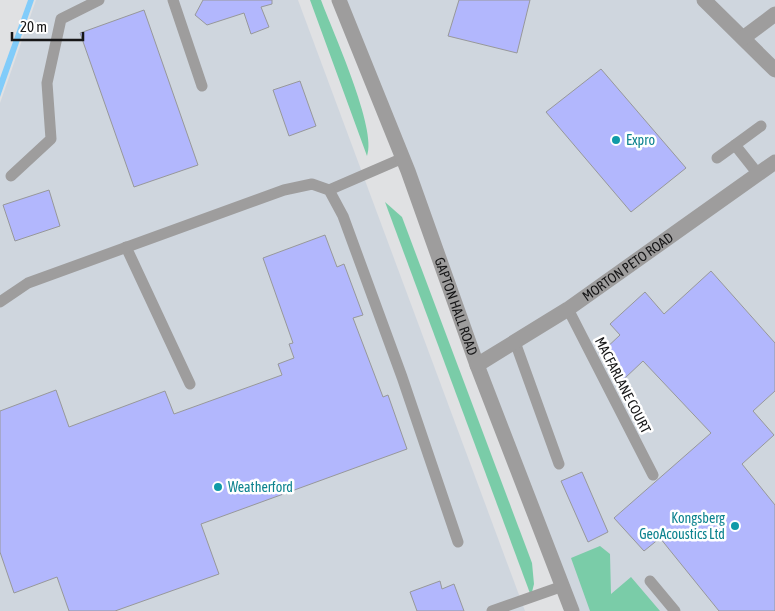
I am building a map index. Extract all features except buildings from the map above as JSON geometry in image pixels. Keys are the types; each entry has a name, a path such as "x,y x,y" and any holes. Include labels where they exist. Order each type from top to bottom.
{"street":[{"name":"GAPTON HALL ROAD","path":"338,0 403,158 477,365 572,611"},
{"path":"704,0 775,70"},
{"path":"743,38 775,14"},
{"name":"MORTON PETO ROAD","path":"477,365 568,310 775,162"}],"lane":[{"path":"11,176 51,139 47,83 61,19 99,0"},
{"path":"173,0 202,86"},
{"path":"717,158 761,126"},
{"path":"735,146 758,174"},
{"path":"329,190 403,158"},
{"path":"0,302 28,283 284,190 312,184 329,190 343,216 402,377 458,542"},
{"path":"126,247 190,384"},
{"name":"MACFARLANE COURT","path":"568,310 652,474"},
{"path":"515,342 559,464"},
{"path":"650,581 675,611"},
{"path":"492,611 563,586"}],"shaded area":[{"path":"36,0 298,0 525,611 0,611 0,103"},
{"path":"340,0 775,0 775,611 578,611"}],"green space":[{"path":"310,0 321,0 352,80 366,125 369,143 367,156"},
{"path":"385,202 402,217 532,563 534,584 531,596"},
{"path":"600,546 610,554 611,594 631,577 660,611 590,611 571,558"}],"water":[{"path":"28,0 34,0 0,97 0,78"}],"place":[{"name":"Expro","path":"616,140"},
{"name":"Weatherford","path":"218,487"},
{"name":"Kongsberg GeoAcoustics Ltd","path":"735,526"}]}
